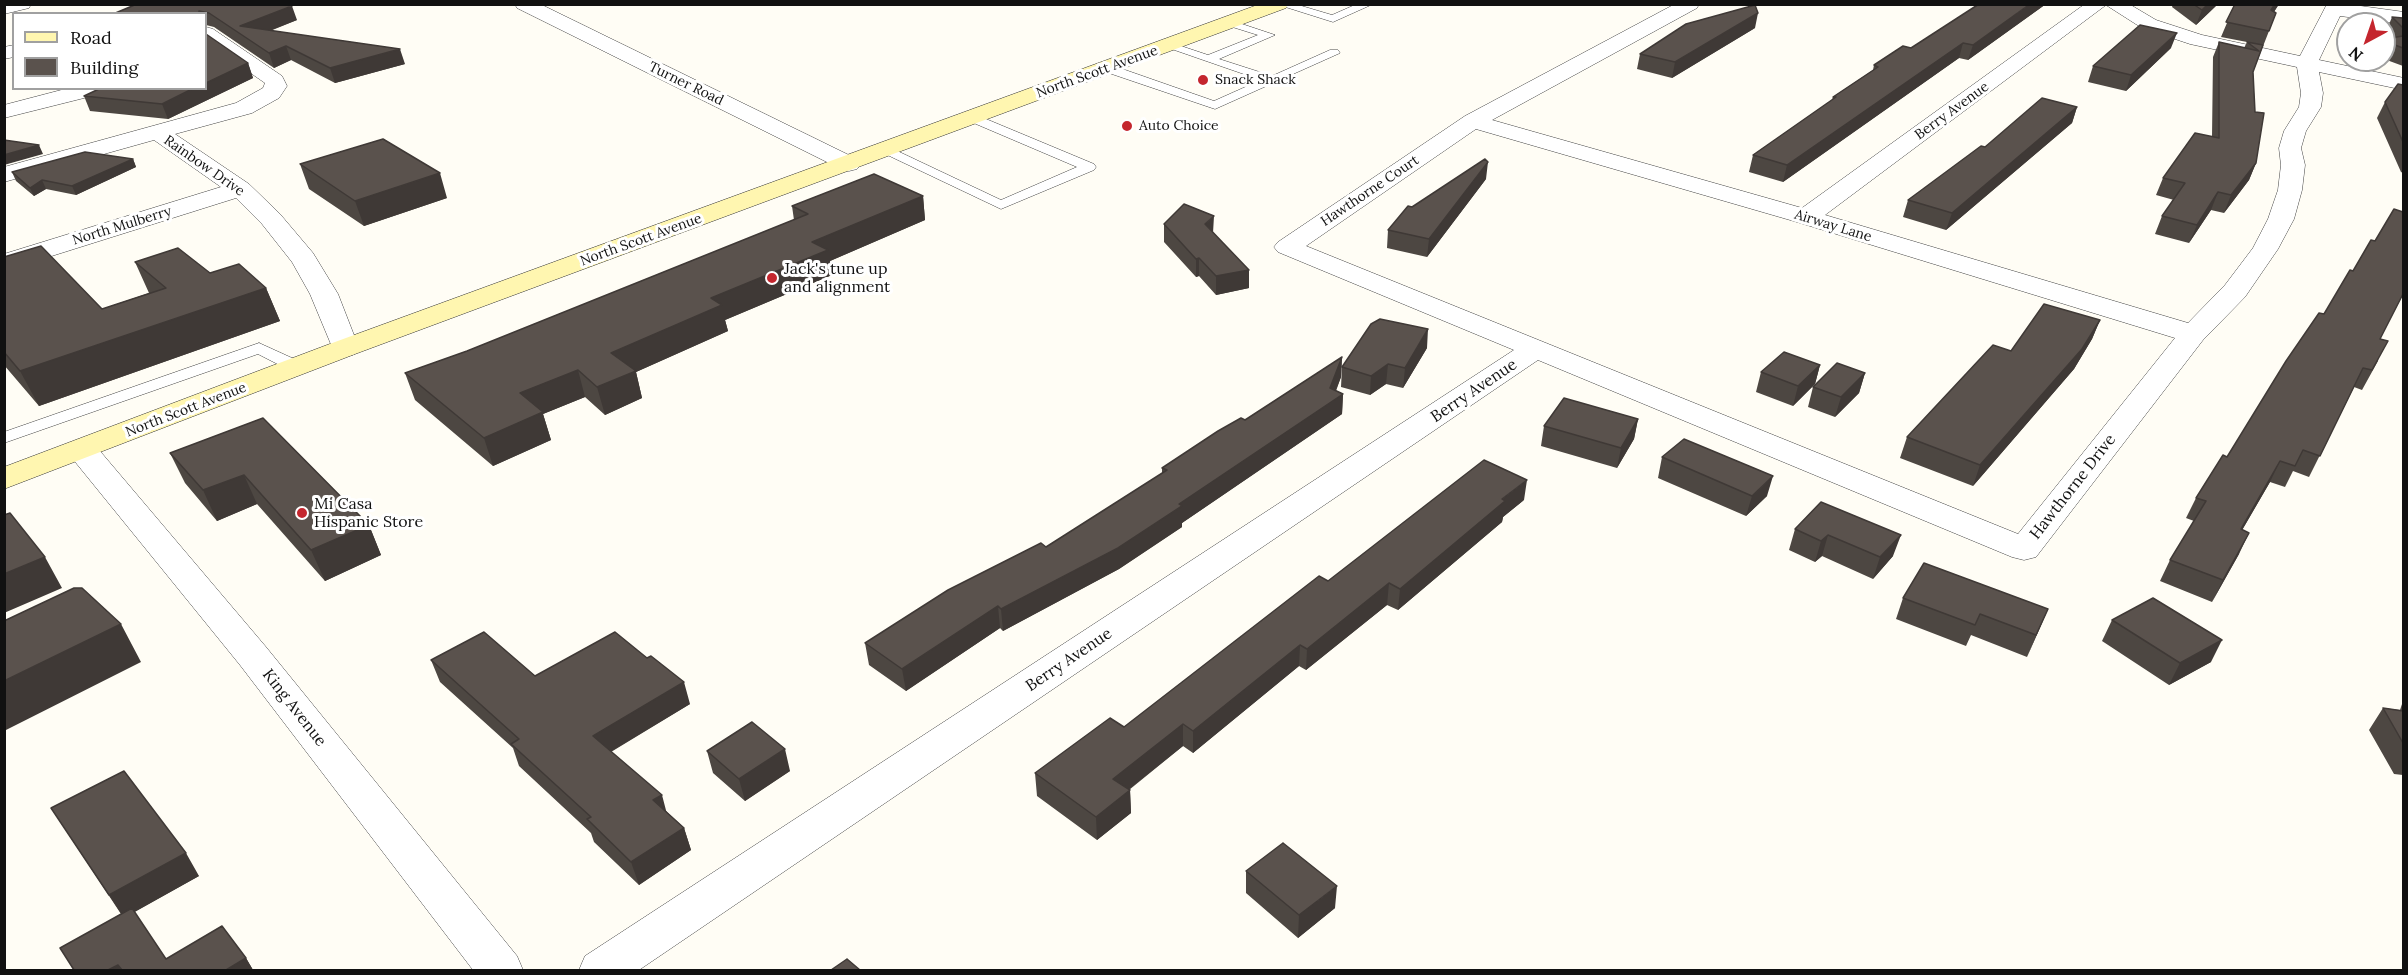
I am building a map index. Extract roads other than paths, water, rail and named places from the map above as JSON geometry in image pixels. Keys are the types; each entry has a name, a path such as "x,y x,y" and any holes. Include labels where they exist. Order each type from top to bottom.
{"main road":[{"name":"North Scott Avenue","path":"4,479 83,451 345,348 886,151 1280,4"}],"street":[{"path":"4,8 22,4"},
{"name":"Turner Road","path":"524,4 849,164"},
{"name":"Hawthorne Court","path":"1536,349 1287,248 1473,121 1690,4"},
{"name":"Berry Avenue","path":"1806,217 2098,4"},
{"path":"2115,4 2149,24 2197,40 2403,84"},
{"path":"2307,63 2335,7 2403,18"},
{"name":"Rainbow Drive","path":"4,175 244,108 272,93 276,86 275,80 207,34"},
{"path":"207,60 235,53"},
{"name":"Hawthorne Drive","path":"1536,349 2024,549 2193,334 2235,291 2265,249 2281,219 2290,190 2293,165 2290,148 2295,131 2310,106 2312,93 2307,63"},
{"path":"4,112 88,90"},
{"name":"Airway Lane","path":"1473,121 1806,217 2193,334"},
{"name":"Rainbow Drive","path":"158,133 240,189 271,219 304,259 324,294 345,348"},
{"name":"North Mulberry","path":"4,263 240,189"},
{"name":"Berry Avenue","path":"602,970 1536,349"},
{"name":"King Avenue","path":"83,451 253,656 500,970"}],"lane":[{"path":"1280,4 1333,19 1368,4"},
{"path":"1208,59 1269,35 1230,23"},
{"path":"1169,46 1272,80"},
{"path":"1107,68 1215,105 1334,53"},
{"path":"886,151 1001,205 1089,167 974,118"},
{"path":"4,438 260,348 297,367"}],"place":[{"name":"Snack Shack","path":"1203,80"},
{"name":"Auto Choice","path":"1127,126"},
{"name":"Jack's tune up and alignment","path":"772,278"},
{"name":"Mi Casa Hispanic Store","path":"302,513"}]}
